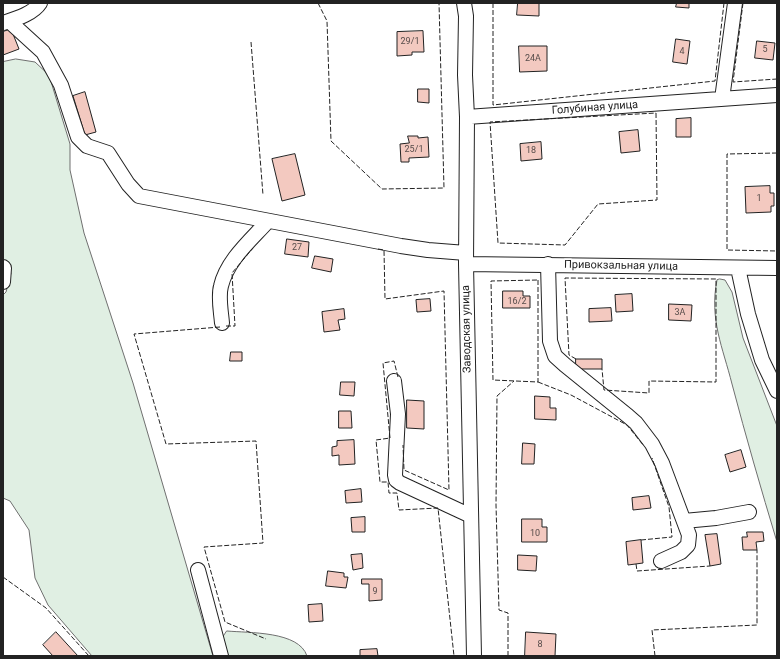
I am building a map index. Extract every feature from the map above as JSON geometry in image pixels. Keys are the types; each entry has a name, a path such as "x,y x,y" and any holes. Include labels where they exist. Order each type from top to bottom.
{"street":[{"path":"6,22 37,8 40,3"},
{"name":"Заводская улица","path":"464,3 466,16 465,75 467,117 466,259 474,656"},
{"path":"722,99 735,3"},
{"name":"Привокзальная улица","path":"6,22 43,52 61,85 78,137 87,146 108,153 128,184 139,196 428,250 466,259 548,264 777,268"},
{"name":"Голубиная улица","path":"467,117 777,95"},
{"path":"222,323 220,294 224,276 230,263 268,221"},
{"path":"548,264 550,341 556,356 636,423 652,444 662,463 689,535 688,545 680,552 661,560"},
{"path":"3,266 3,282"},
{"path":"738,268 748,314 762,360 777,391"},
{"path":"762,360 777,366"},
{"path":"394,381 398,414 394,475 396,480 471,516"},
{"path":"684,521 716,518 749,512"},
{"path":"198,570 221,656"}],"green space":[{"path":"16,59 35,62 49,75 70,144 70,170 84,233 133,383 213,656 92,656 48,605 35,578 29,530 10,501 3,498 3,295 6,292 11,273 3,259 3,62"},
{"path":"717,280 725,280 732,292 743,338 777,426 777,542 718,333 715,294"},
{"path":"227,631 260,633 284,638 294,642 302,648 307,656 228,656 223,637"}],"building":[{"path":"518,3 539,3 539,16 517,15"},
{"path":"677,3 689,3 689,8 676,7"},
{"path":"11,29 19,49 3,55 3,32"},
{"path":"423,31 424,52 412,52 412,55 397,56 397,32"},
{"path":"676,39 690,41 687,64 673,62"},
{"path":"757,41 775,43 773,60 755,58"},
{"path":"519,46 547,46 547,71 520,72"},
{"path":"418,89 429,89 429,103 418,102"},
{"path":"85,92 96,132 85,135 73,96"},
{"path":"691,118 691,137 676,137 676,119"},
{"path":"638,130 640,151 621,153 619,132"},
{"path":"408,136 418,136 418,138 428,137 429,157 409,158 409,162 401,162 400,144 409,143"},
{"path":"541,142 542,159 521,161 520,144"},
{"path":"295,154 305,195 282,201 272,159"},
{"path":"770,186 770,193 774,193 774,206 771,206 771,212 746,213 745,187"},
{"path":"287,239 309,242 308,257 285,254"},
{"path":"315,256 333,259 331,272 312,268"},
{"path":"503,291 523,291 523,296 530,296 530,308 503,308"},
{"path":"632,294 633,311 616,312 615,295"},
{"path":"430,299 431,311 417,312 416,300"},
{"path":"669,304 692,305 691,321 669,320"},
{"path":"611,308 612,321 589,322 589,309"},
{"path":"344,309 345,319 338,320 340,330 324,332 322,312"},
{"path":"231,352 242,352 242,361 230,361"},
{"path":"576,359 602,359 602,369 576,369"},
{"path":"341,382 355,382 354,396 340,395"},
{"path":"535,396 550,397 550,408 556,408 556,420 535,419"},
{"path":"407,400 424,401 424,429 407,428"},
{"path":"339,411 351,411 352,428 339,428"},
{"path":"354,440 355,464 339,465 339,455 332,456 332,447 337,446 337,441"},
{"path":"523,443 535,444 534,464 522,464"},
{"path":"741,450 746,467 730,472 725,455"},
{"path":"361,489 362,502 346,503 345,491"},
{"path":"649,496 651,508 633,510 632,498"},
{"path":"365,517 365,532 352,532 351,518"},
{"path":"522,519 542,519 542,527 547,527 547,542 522,542"},
{"path":"747,532 763,532 764,541 756,542 757,550 743,550 742,537 747,537"},
{"path":"717,534 721,564 710,566 705,535"},
{"path":"641,540 643,563 628,565 626,542"},
{"path":"362,554 363,568 353,570 351,555"},
{"path":"518,555 537,556 536,571 518,570"},
{"path":"328,571 344,573 344,577 348,577 346,588 326,586"},
{"path":"362,579 382,579 382,600 369,601 369,584 362,584"},
{"path":"322,604 323,621 309,622 308,605"},
{"path":"56,632 78,656 53,656 43,645"},
{"path":"526,632 556,634 555,656 525,656"},
{"path":"377,649 378,656 360,656 360,650"}],"fence":[{"path":"318,3 327,21 331,141 382,189 444,188 439,3"},
{"path":"493,3 493,105 715,81 724,3"},
{"path":"743,3 733,82 777,79"},
{"path":"251,42 263,195"},
{"path":"656,113 657,200 598,204 565,245 498,243 490,122 656,113"},
{"path":"777,153 727,154 727,250 777,251"},
{"path":"226,326 235,326 232,273 253,248"},
{"path":"378,249 384,250 385,299 444,291 449,490 404,470 403,445"},
{"path":"576,359 569,355 565,278 716,279 716,382 649,381 649,393 604,390 602,369"},
{"path":"538,280 538,382 493,380 491,281 538,280"},
{"path":"220,327 134,334 166,444 256,441 263,543 204,547 225,622 266,639"},
{"path":"398,377 394,361 383,363 390,438 376,440 380,482 388,482 389,493 397,493 399,510 438,508 454,656"},
{"path":"508,656 508,613 499,610 496,505 497,396 514,381"},
{"path":"538,382 571,395 627,425 644,446"},
{"path":"641,540 672,537 669,507 652,458"},
{"path":"655,656 652,630 757,625 757,550"},
{"path":"636,564 637,571 710,566"},
{"path":"3,577 46,608 89,656"}]}
